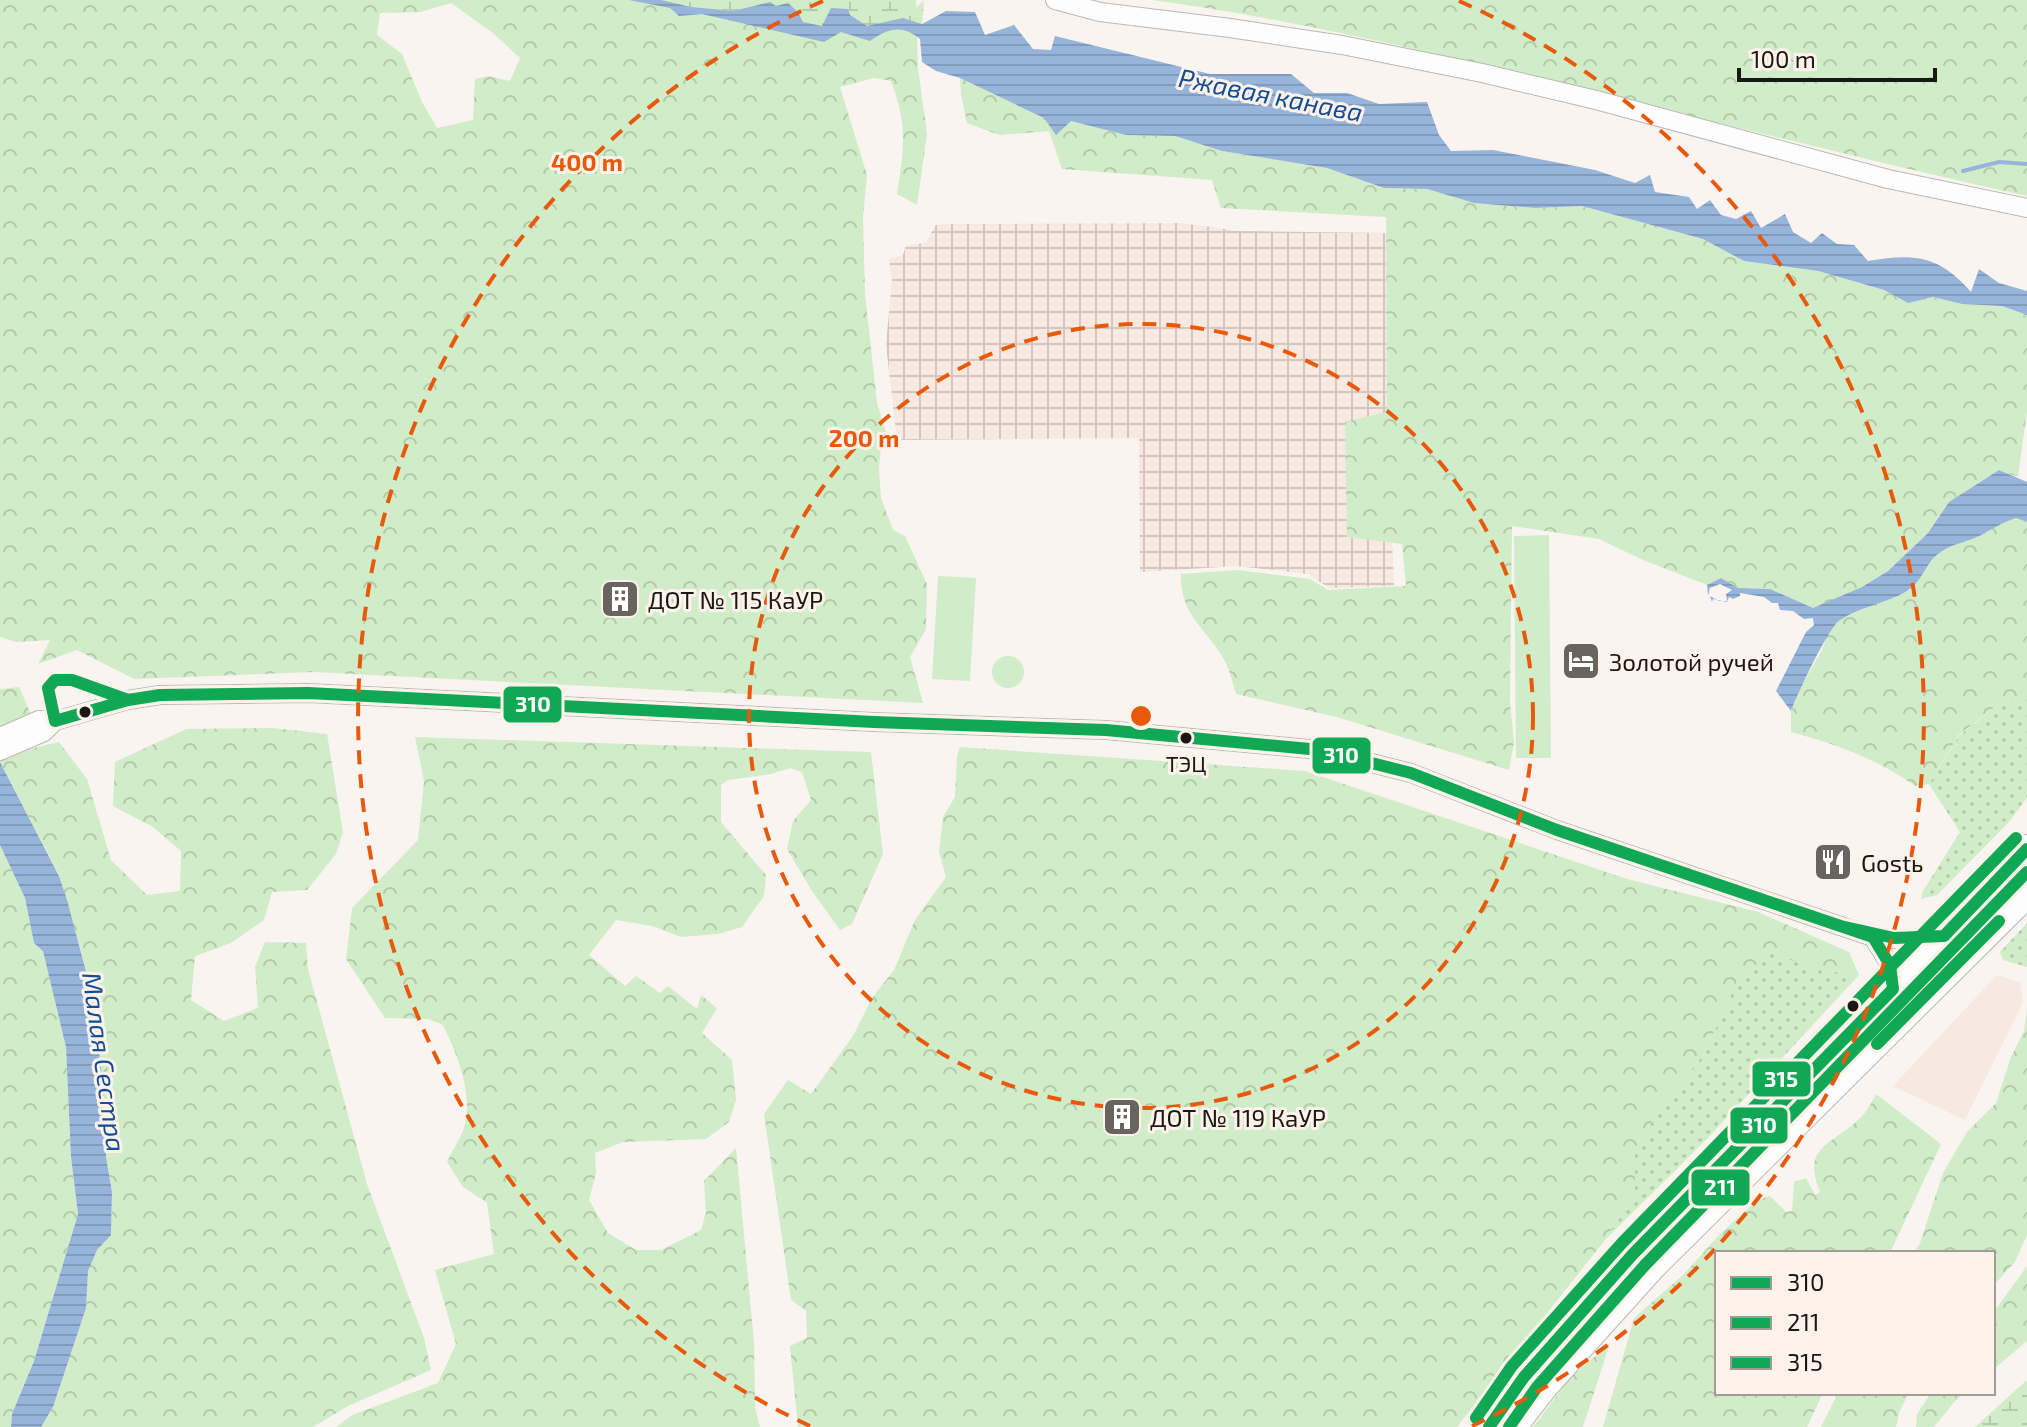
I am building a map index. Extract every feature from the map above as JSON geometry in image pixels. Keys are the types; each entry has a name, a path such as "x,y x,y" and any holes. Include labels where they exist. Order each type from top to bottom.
{"highway":[{"path":"1512,1427 1698,1204 1893,989 2027,849"},
{"path":"1489,1427 1524,1377 1575,1318 2027,893"}],"street":[{"path":"1055,0 1100,12 1314,40 1467,70 1596,100 1888,179 2027,208"},
{"path":"0,737 128,700 160,695 308,693 874,722 1106,730 1320,750 1411,773 1557,830 1873,937 1910,940 1944,936"},
{"path":"0,751 46,724"},
{"path":"1873,937 1890,965 1893,989"}],"shaded area":[{"path":"1182,223 1239,231 1386,233 1387,412 1394,586 1329,588 1308,574 1237,566 1140,572 1139,438 897,440 886,345 892,280 889,259 903,255 906,245 925,243 936,225 945,224"},
{"path":"1997,975 2020,982 2023,1002 1965,1120 1893,1086"}],"green space":[{"path":"0,0 916,0 918,68 927,134 917,205 897,194 903,137 900,111 891,81 874,78 840,87 867,175 863,217 865,294 877,403 886,432 881,445 879,470 881,498 893,530 905,536 927,584 926,629 910,657 923,703 313,672 134,679 77,650 38,664 50,640 16,642 0,637","holes":["451,3 493,33 520,58 510,81 489,76 475,79 473,120 437,128 422,102 402,54 377,35 380,13 420,12"]},
{"path":"661,0 900,0 916,8 924,0 922,24 903,18 867,26 849,15 828,18 823,26 803,22 798,12 770,3 734,11 691,7"},
{"path":"1152,0 2027,0 2027,196 1413,49 1257,17"},
{"path":"960,78 1045,118 1071,121 1126,135 1175,136 1222,151 1327,168 1384,188 1427,189 1474,203 1535,208 1582,206 1703,239 1744,261 1818,271 1884,290 1908,303 1933,297 1962,304 2002,306 2027,315 2027,411 2018,477 1999,470 1949,502 1928,533 1888,571 1862,587 1813,609 1770,589 1738,588 1721,578 1707,585 1599,539 1512,526 1510,702 1514,742 1509,770 1340,718 1236,694 1226,663 1190,612 1182,589 1181,574 1237,570 1310,579 1328,590 1406,586 1402,544 1347,537 1345,422 1387,412 1386,217 1221,208 1212,180 1062,169 1049,131 999,135 967,123"},
{"path":"2016,518 2027,522 2027,699 2000,703 1959,735 1929,784 1915,786 1856,753 1791,732 1791,711 1799,690 1822,650 1829,630 1838,620 1910,590 1936,555 1949,546"},
{"path":"1549,535 1551,758 1516,758 1514,536"},
{"path":"938,576 976,578 970,681 932,679"},
{"path":"1008,656 1019,661 1024,672 1019,683 1008,688 997,683 992,672 997,661"},
{"path":"19,687 31,714 0,726 0,689"},
{"path":"2027,699 2027,798 2009,822 1937,895 1921,899 1960,832 1929,784 1959,736 2000,703"},
{"path":"273,728 327,734 343,832 336,854 307,890 272,892 264,920 231,943 195,956 191,1000 224,1021 258,1008 255,967 265,942 306,943 308,969 367,1184 424,1338 431,1370 348,1406 313,1427 41,1427 53,1407 86,1308 88,1271 97,1250 111,1234 112,1192 106,1157 104,1092 92,994 59,875 0,762 0,756 59,742 87,779 111,860 147,895 180,891 181,851 153,827 113,806 115,762 186,729"},
{"path":"415,737 871,752 883,854 852,924 840,930 787,849 793,821 811,800 802,772 790,768 728,780 721,785 721,822 766,875 764,896 742,927 718,934 681,937 652,926 616,920 589,955 625,986 636,976 660,993 668,986 697,1009 701,995 717,1008 702,1033 732,1060 736,1100 729,1122 706,1139 623,1142 595,1153 596,1173 589,1200 608,1233 636,1250 661,1250 701,1230 706,1213 704,1181 736,1148 754,1343 755,1407 760,1427 336,1427 352,1415 438,1383 456,1344 435,1270 494,1254 487,1203 463,1187 447,1162 464,1128 467,1102 458,1062 443,1025 428,1019 385,1018 346,959 352,908 418,840 424,781"},
{"path":"960,747 1305,771 1627,879 1758,912 1849,952 1859,975 1821,970 1770,953 1737,981 1704,1054 1660,1108 1635,1149 1635,1191 1605,1240 1457,1427 798,1427 790,1346 807,1338 806,1311 791,1300 764,1114 788,1080 811,1094 853,1036 872,998 894,970 915,920 946,877 939,852 943,817 955,797"},
{"path":"0,845 25,898 34,943 43,950 66,1047 71,1157 78,1214 34,1361 12,1414 11,1427 0,1427"},
{"path":"2027,923 2027,967 2003,960 2000,952"},
{"path":"1770,953 1821,970 1859,975 1707,1139 1605,1240 1635,1191 1635,1149 1660,1108 1704,1054 1737,981"},
{"path":"2027,1009 2027,1235 2015,1262 1995,1284 1995,1251 1915,1251 1943,1173 1967,1132 1996,1103 2011,1057 2024,1031"},
{"path":"1876,1094 1941,1144 1891,1251 1715,1251 1715,1395 1822,1395 1807,1427 1603,1427 1634,1318 1684,1274 1720,1234 1756,1201 1770,1196 1786,1212 1792,1211 1794,1182 1806,1178 1815,1195 1820,1192 1814,1164 1818,1154 1868,1108"},
{"path":"2027,1266 2027,1341 1995,1368 1995,1310"},
{"path":"1610,1343 1583,1427 1533,1427 1570,1378"},
{"path":"2027,1380 2027,1427 1975,1427"},
{"path":"1837,1395 1908,1395 1896,1427 1821,1427"},
{"path":"1930,1395 1962,1395 1934,1427 1916,1427 1917,1414"}],"water":[{"name":"Ржавая канава","path":"629,0 661,0 733,11 770,2 776,6 788,3 803,22 822,26 831,8 848,9 850,15 867,26 903,18 922,24 946,11 975,12 985,35 1014,25 1033,49 1051,50 1055,36 1210,74 1291,74 1314,93 1347,93 1379,104 1427,102 1439,135 1451,151 1493,150 1595,170 1635,183 1650,175 1655,192 1689,197 1697,209 1710,200 1721,215 1736,219 1751,211 1761,228 1785,214 1793,232 1811,243 1822,233 1837,244 1854,245 1868,261 1899,257 1925,260 1948,270 1971,292 1979,269 1999,283 2027,291 2027,315 2002,306 1962,304 1933,297 1908,303 1884,290 1818,271 1744,261 1703,239 1582,206 1535,208 1474,203 1427,189 1384,188 1327,168 1222,151 1175,136 1126,135 1071,121 1056,135 1044,118 922,62 920,39 907,31 889,31 870,41 841,32 824,42 702,14 679,16 670,8"},
{"path":"1999,470 2027,482 2027,522 2016,518 1947,548 1934,558 1907,591 1840,620 1821,647 1791,711 1776,691 1806,632 1814,625 1813,618 1804,619 1793,611 1780,610 1778,603 1764,597 1740,593 1733,599 1729,597 1727,602 1722,601 1727,601 1726,594 1732,590 1720,584 1710,588 1708,596 1707,585 1721,578 1738,588 1770,589 1813,608 1862,587 1888,571 1928,533 1949,502"},
{"path":"0,762 59,876 92,994 104,1092 106,1157 112,1192 111,1235 97,1250 88,1271 86,1308 53,1407 41,1427 11,1427 12,1414 34,1361 78,1214 71,1157 66,1047 43,951 34,943 25,898 0,845"}],"waterway":[{"path":"1963,171 1999,162 2027,164"}],"transit line":[{"name":"310","path":"55,680 72,680 128,700 55,721 48,688 55,680"},
{"name":"310","path":"128,700 160,695 308,693 874,722 1106,730 1320,750 1411,773 1557,830 1873,937 1890,965 1893,989 1633,1254 1524,1377 1489,1427"},
{"name":"315","path":"1476,1418 1512,1366 1622,1243 2016,838"},
{"name":"310","path":"1845,927 1894,938 1944,936 2027,849"},
{"name":"211","path":"1509,1427 1537,1387 1645,1265 2027,872"},
{"name":"310","path":"1877,1044 1999,921"}],"place":[{"name":"ДОТ № 115 КаУР","path":"620,599"},
{"name":"Золотой ручей","path":"1581,661"},
{"name":"ТЭЦ","path":"1186,738"},
{"name":"Gostь","path":"1833,862"},
{"name":"ДОТ № 119 КаУР","path":"1122,1117"}],"water label":[{"name":"Малая Сестра","path":"105,1062"}]}
